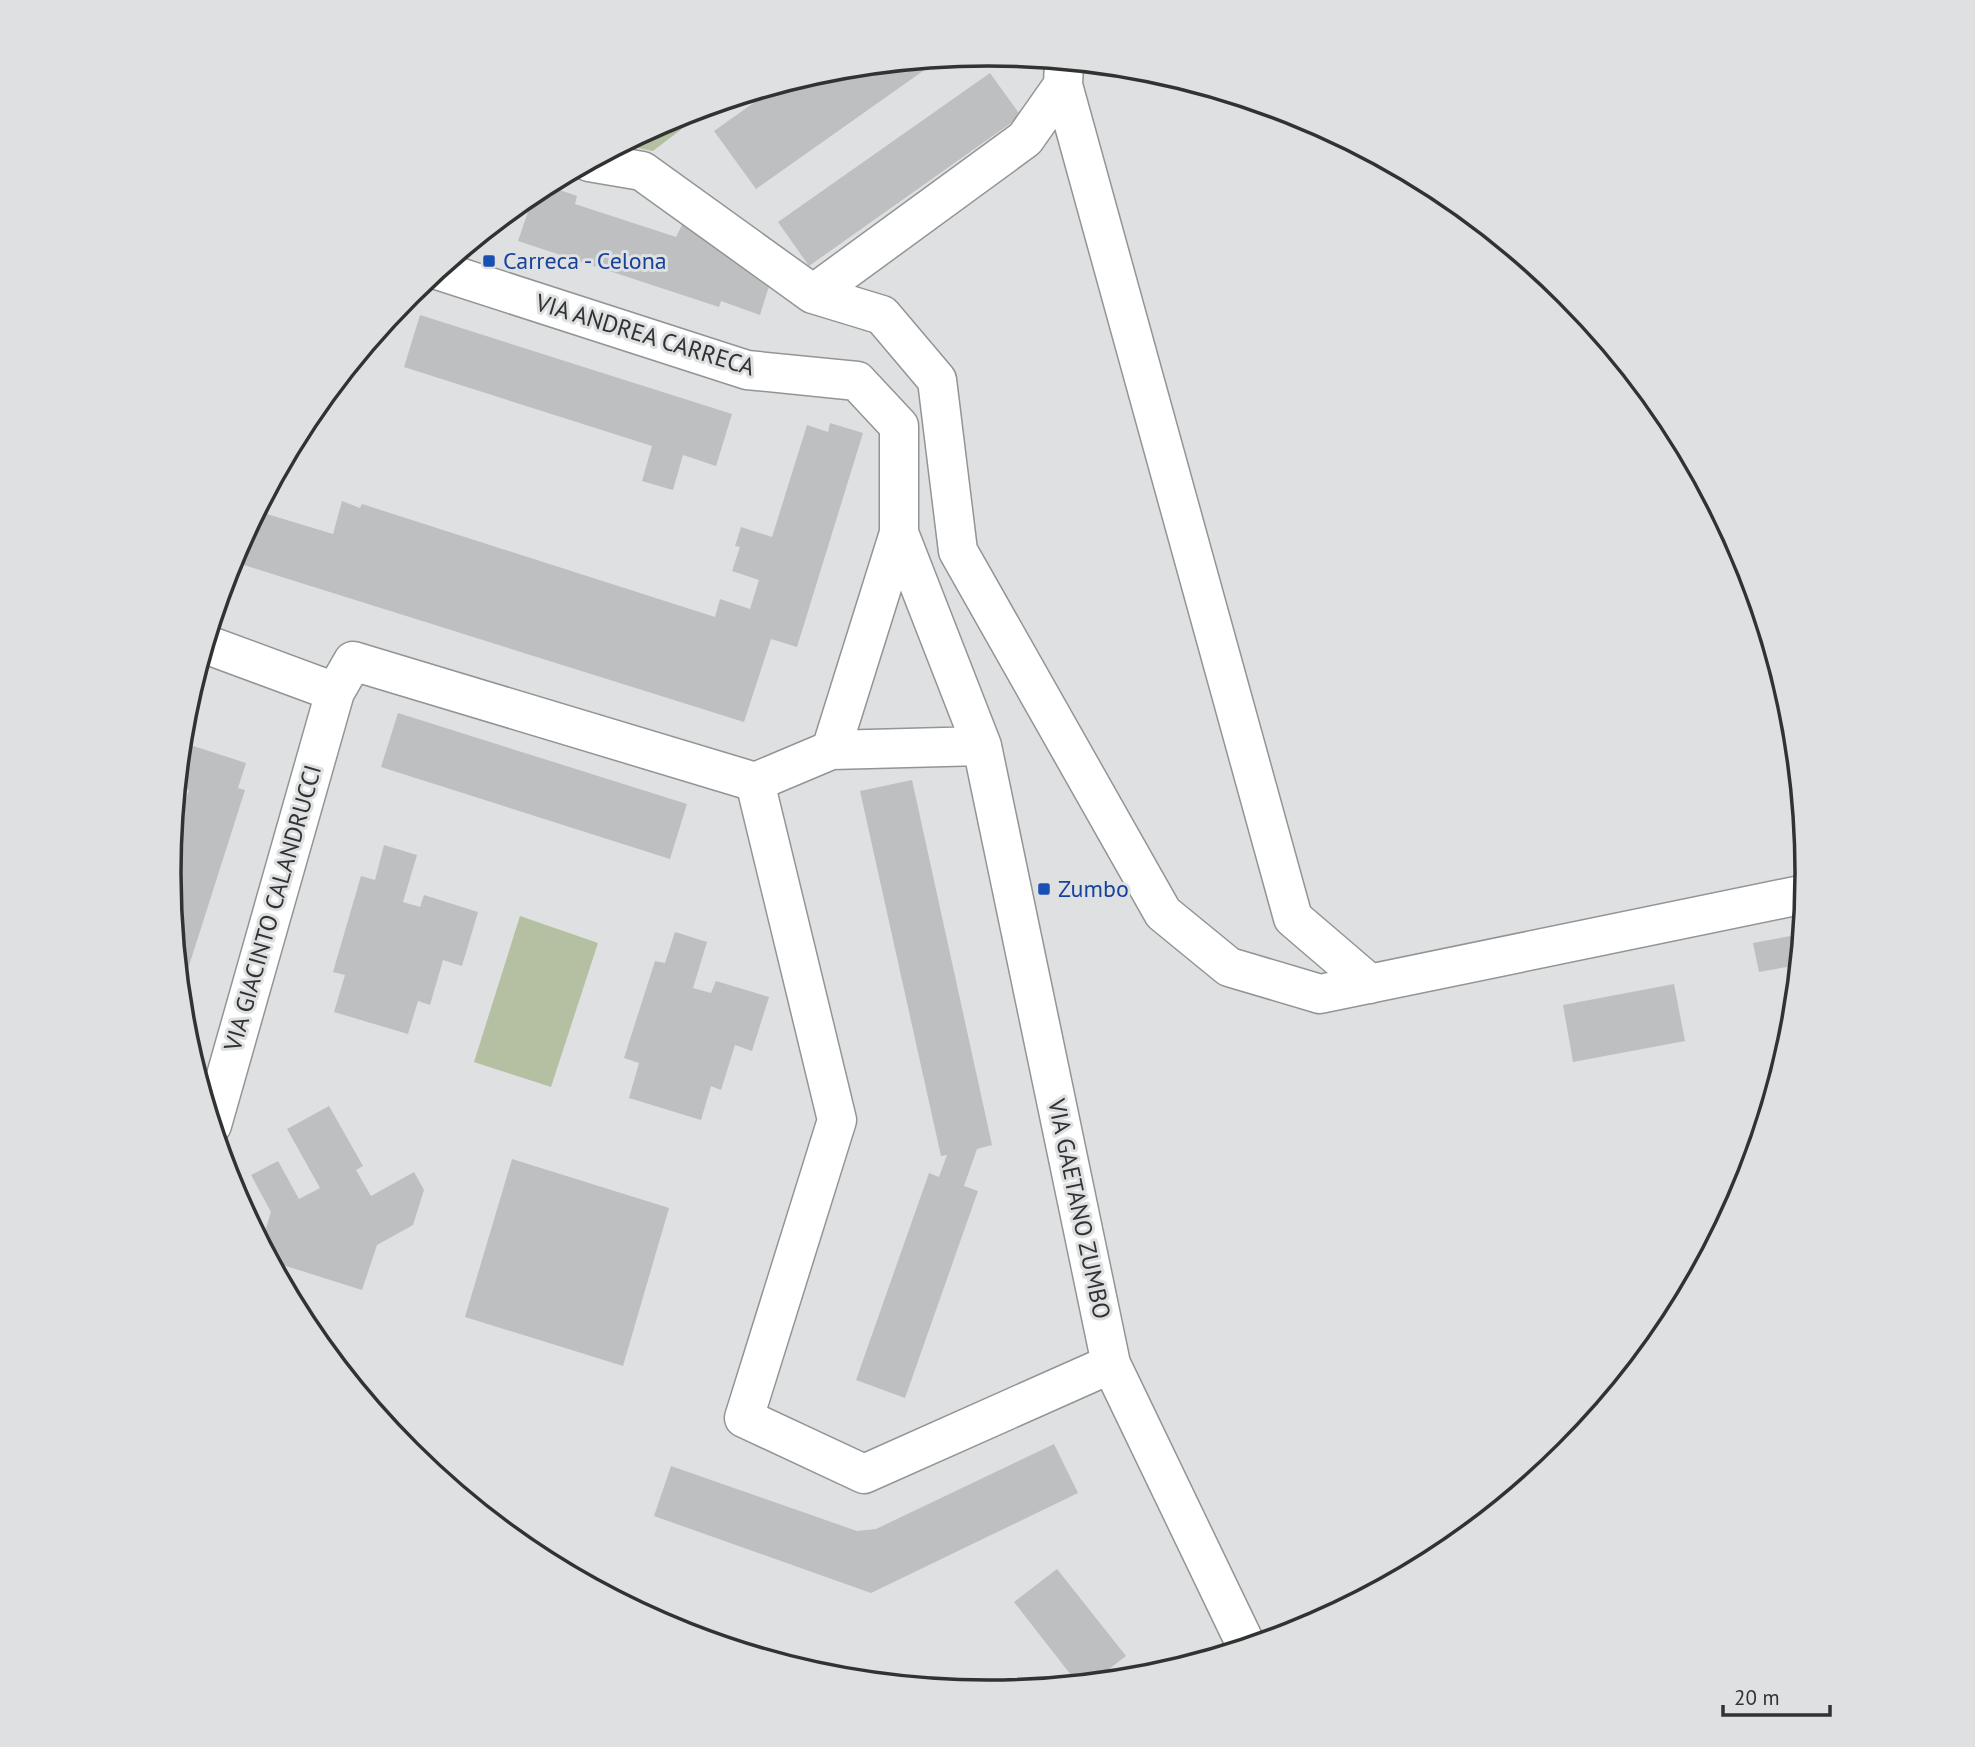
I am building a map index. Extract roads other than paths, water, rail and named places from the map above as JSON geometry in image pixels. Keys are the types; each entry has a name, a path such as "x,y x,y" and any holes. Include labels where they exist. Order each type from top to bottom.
{"street":[{"path":"813,294 1025,139 1064,73"},
{"path":"1064,73 1293,918 1370,984"},
{"path":"604,164 642,170 813,294 882,315 937,380 958,551 1163,913 1229,967 1320,994 1794,896"},
{"name":"VIA ANDREA CARRECA","path":"448,274 747,370 858,381 899,426 899,533"},
{"path":"831,750 899,533"},
{"name":"VIA GAETANO ZUMBO","path":"899,533 982,746 1111,1364 1243,1639"},
{"path":"213,647 335,692"},
{"name":"VIA GIACINTO CALANDRUCCI","path":"216,1110 335,692 353,661 755,782"},
{"path":"982,746 831,750 755,782 837,1120 744,1418 864,1474 1111,1364"}],"place":[{"name":"Carreca - Celona","path":"489,261"},
{"name":"Zumbo","path":"1044,889"}]}
